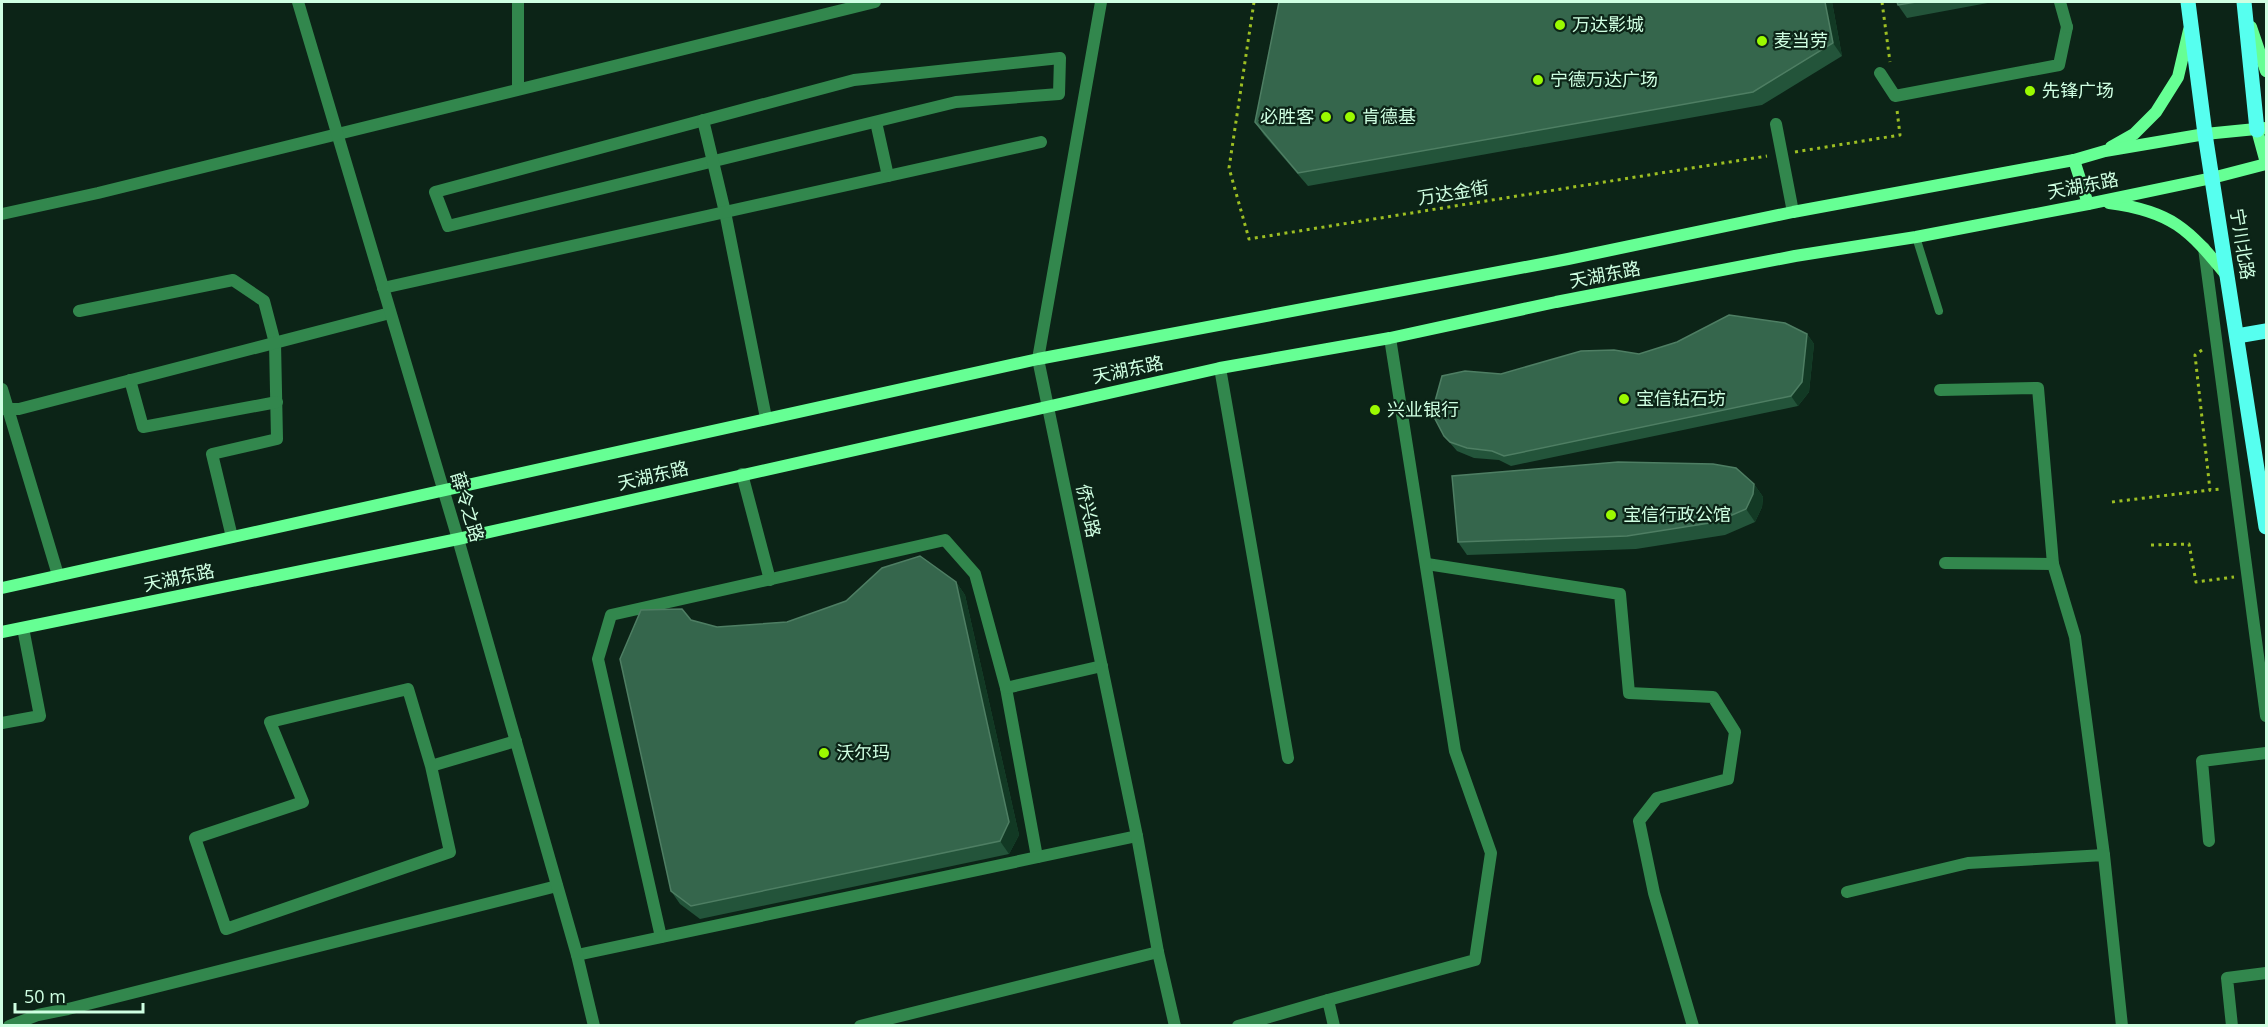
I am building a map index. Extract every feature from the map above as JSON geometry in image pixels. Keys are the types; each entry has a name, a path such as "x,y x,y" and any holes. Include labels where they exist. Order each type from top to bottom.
{"main road":[{"name":"宁川北路","path":"2187,2 2205,134 2266,527"},
{"path":"2245,7 2266,71"},
{"path":"2245,7 2266,164"},
{"path":"2105,151 2134,134 2156,112 2178,77 2190,22"},
{"name":"天湖东路","path":"2,588 1038,358 1568,259 1793,212 2074,160 2105,151 2205,134 2262,129"},
{"path":"2074,160 2093,203 2135,207 2172,221 2192,235 2228,277"},
{"name":"天湖东路","path":"2,632 458,539 1220,368 1390,338 1773,261 1916,237 2093,203 2266,164"},
{"path":"2237,336 2266,332"}],"street":[{"name":"薛令之路","path":"298,2 458,539 577,955 594,1026"},
{"path":"518,2 518,89"},
{"path":"2,214 98,193 875,2"},
{"name":"侨兴路","path":"1101,2 1038,358 1175,1026"},
{"path":"1880,73 1895,96 2060,65 2067,27 2060,2"},
{"path":"1060,58 1059,94 956,102 876,122 448,226 435,192 854,80 1060,58"},
{"path":"703,120 725,212 766,418"},
{"path":"876,122 888,176"},
{"path":"1776,124 1793,212"},
{"path":"383,288 1041,142"},
{"path":"2204,248 2266,716"},
{"path":"79,311 233,280 264,302 275,343 277,439 212,453 232,537"},
{"path":"4,409 19,409 390,313"},
{"path":"1238,1026 1474,960 1491,853 1455,751 1390,338"},
{"path":"1220,368 1288,758"},
{"path":"130,380 143,427 276,402"},
{"path":"1940,390 2038,388 2053,564 2075,637 2104,855 2122,1026"},
{"path":"2,389 4,409 58,575"},
{"path":"742,474 770,580"},
{"path":"661,937 598,659 611,615 945,540 975,574 1006,688 1036,857"},
{"path":"1945,563 2053,564"},
{"path":"1427,564 1620,594 1629,693 1713,697 1735,732 1728,779 1657,798 1639,821 1654,893 1693,1026"},
{"path":"2,723 40,716 23,628"},
{"path":"1006,688 1102,666"},
{"path":"408,688 431,766 450,852 226,929 195,838 303,802 270,722 408,688"},
{"path":"431,766 516,741"},
{"path":"2209,841 2202,761 2266,753"},
{"path":"577,955 1137,836"},
{"path":"1847,892 1968,863 2104,855"},
{"path":"9,1026 38,1015 557,885"},
{"path":"860,1026 891,1022 1158,952"},
{"path":"2232,1026 2227,978 2266,973"},
{"path":"1328,1000 1334,1026"}],"lane":[{"path":"1916,237 1939,311"}],"path":[{"name":"万达金街","path":"1254,2 1229,168 1249,239 1900,135"},
{"path":"2210,490 2195,355 2216,340"},
{"path":"2112,501 2236,487"},
{"path":"2151,545 2189,544 2196,582 2248,575"}],"building":[{"name":"宁德万达广场","path":"1279,2 1825,2 1833,43 1753,92 1298,173 1255,122"},
{"path":"1897,2 1916,2 1898,5"},
{"name":"宝信钻石坊","path":"1729,315 1785,323 1807,334 1802,382 1791,396 1504,456 1492,451 1467,448 1450,442 1444,436 1433,415 1442,376 1465,371 1501,374 1581,351 1614,350 1639,354 1677,342"},
{"name":"宝信行政公馆","path":"1618,462 1713,464 1736,468 1754,484 1753,494 1746,509 1716,522 1627,536 1458,542 1452,476"},
{"name":"沃尔玛","path":"920,556 956,582 1009,822 1000,841 691,906 671,891 620,659 641,610 682,609 691,620 717,627 787,622 846,601 882,568"}],"place":[{"name":"万达影城","path":"1560,25"},
{"name":"麦当劳","path":"1762,41"},
{"name":"宁德万达广场","path":"1538,80"},
{"name":"先锋广场","path":"2030,91"},
{"name":"必胜客","path":"1326,117"},
{"name":"肯德基","path":"1350,117"},
{"name":"宝信钻石坊","path":"1624,399"},
{"name":"兴业银行","path":"1375,410"},
{"name":"宝信行政公馆","path":"1611,515"},
{"name":"沃尔玛","path":"824,753"}]}
